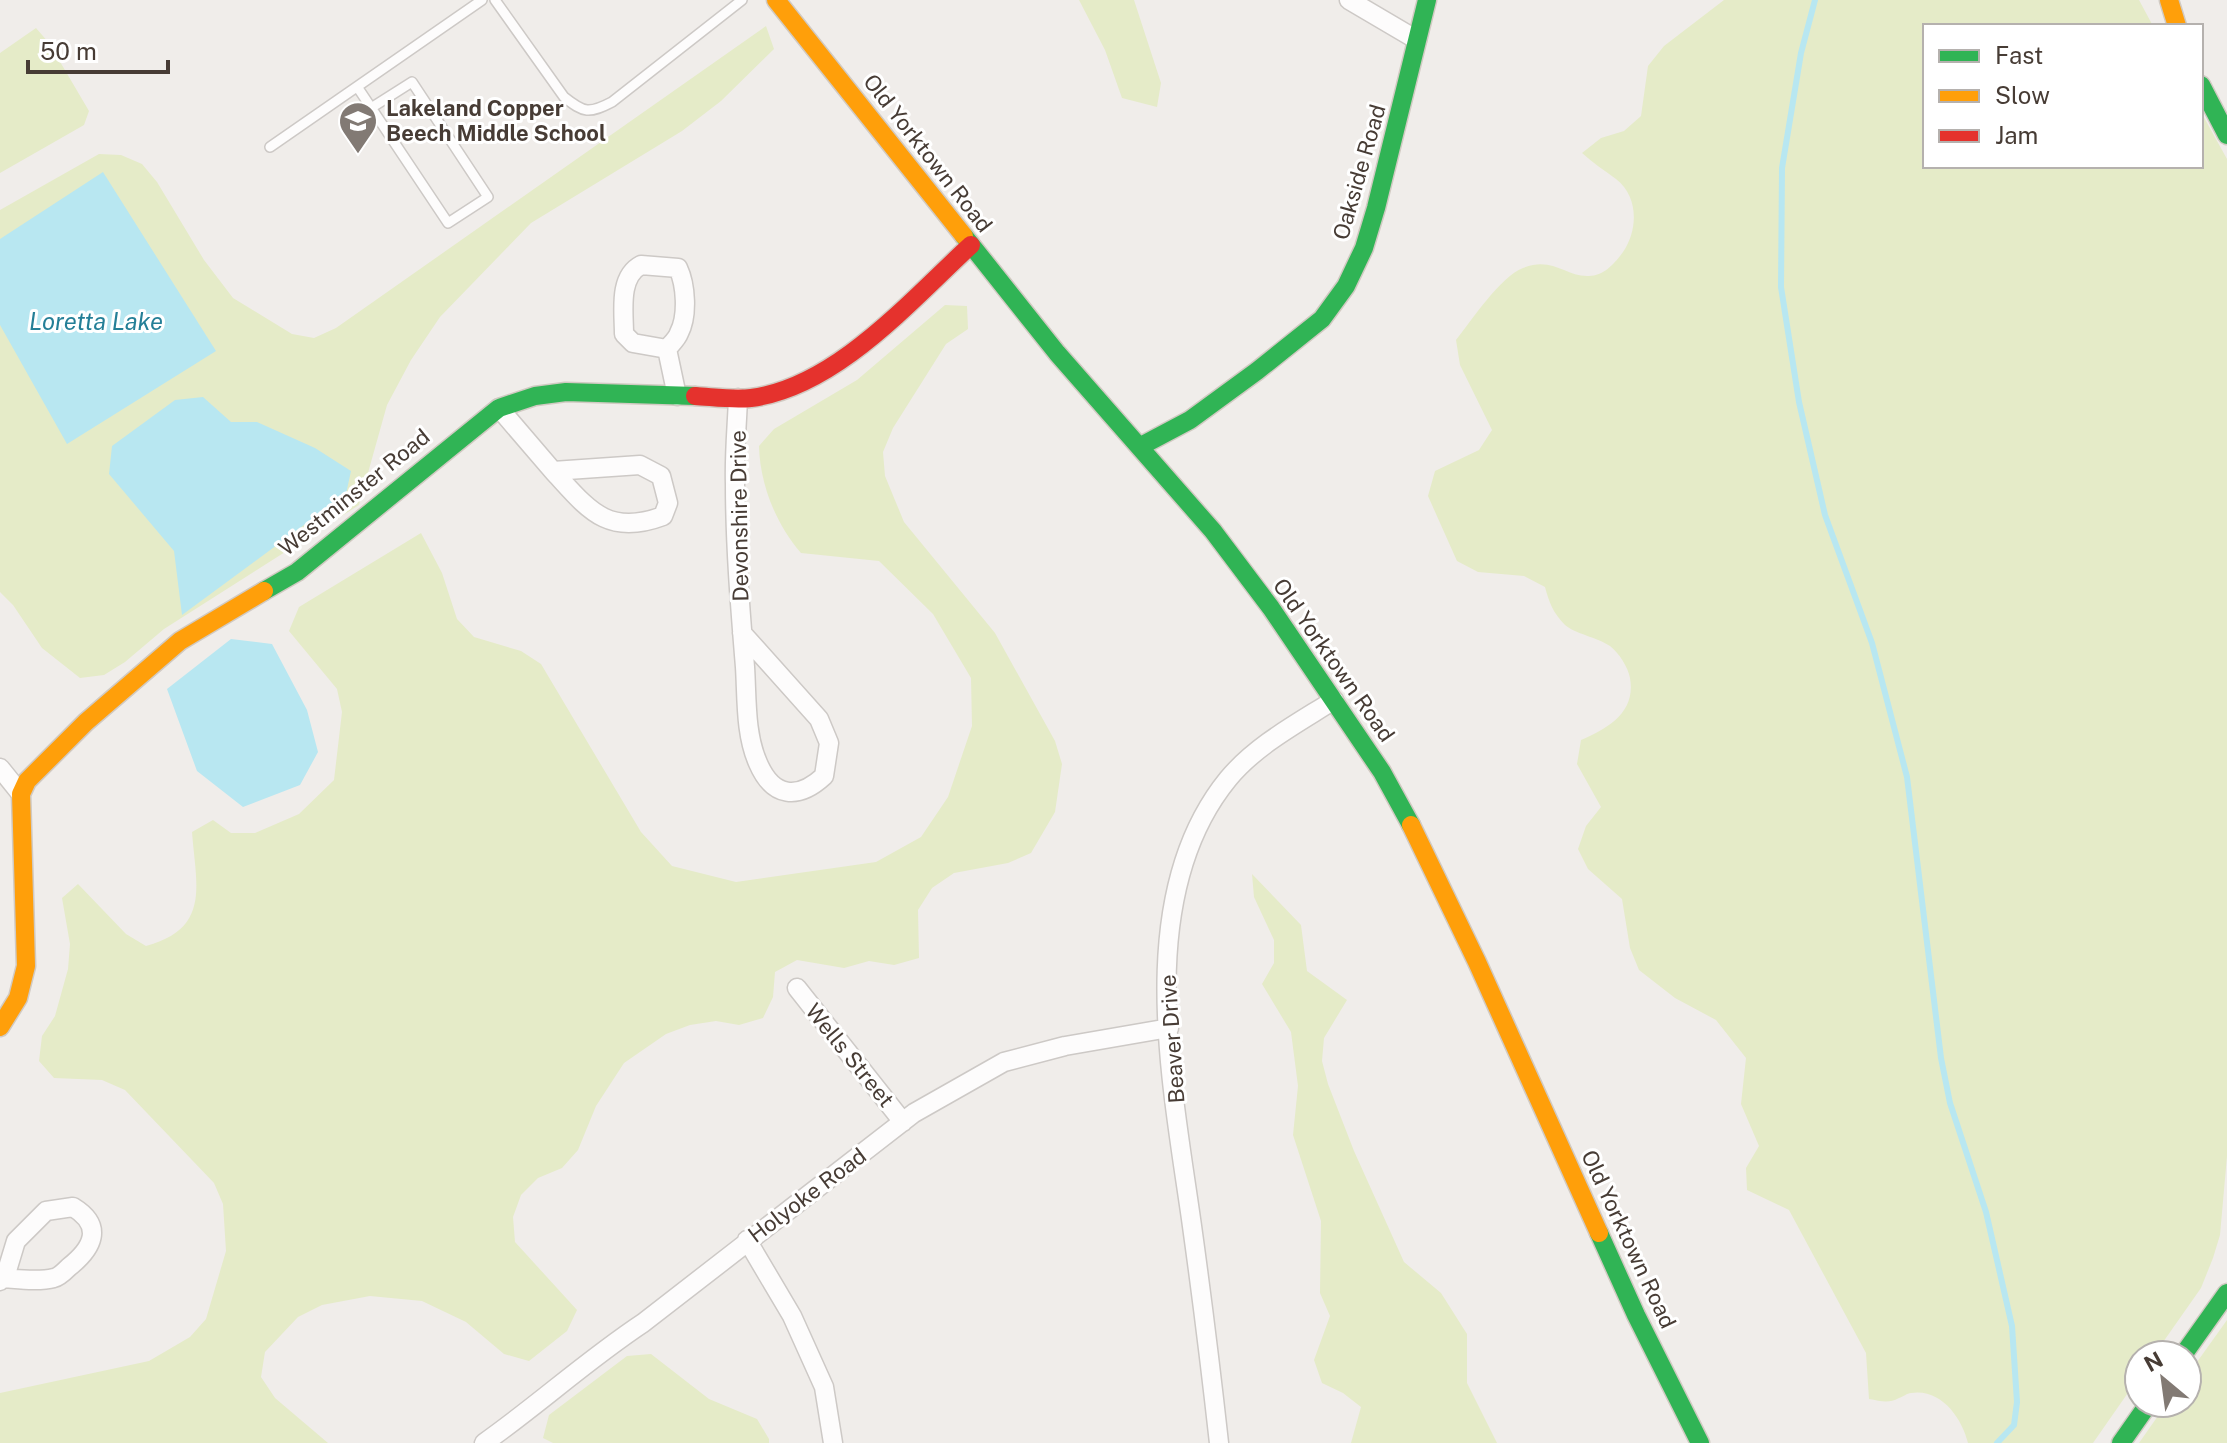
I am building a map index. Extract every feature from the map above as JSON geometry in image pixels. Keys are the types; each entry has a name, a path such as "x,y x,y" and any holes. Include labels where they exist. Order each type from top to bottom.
{"street":[{"name":"Old Yorktown Road","path":"776,0 1057,353 1213,531 1382,772 1411,824 1636,1315 1700,1443"},
{"path":"1349,0 1417,40"},
{"name":"Oakside Road","path":"1141,446 1201,414 1337,304 1371,230 1410,82 1427,0"},
{"path":"2169,0 2176,24"},
{"path":"2203,89 2227,135"},
{"name":"Westminster Road","path":"21,794 27,781 86,722 180,641 297,572 499,408 535,396 566,392 750,398 788,389 845,360 971,245"},
{"path":"641,265 678,268 683,279 684,317 679,334 667,349 633,343 624,334 624,289 633,269 641,265"},
{"path":"667,349 677,396"},
{"name":"Devonshire Drive","path":"738,398 735,484 742,633 750,737 757,762 772,784 783,792 798,792 814,786 824,776 829,743 819,719 742,633"},
{"path":"499,408 553,471 587,507 609,522 622,524 655,519 663,516 668,503 661,476 647,466 553,471"},
{"name":"Beaver Drive","path":"1219,1443 1175,1103 1167,960 1173,904 1185,857 1206,813 1228,779 1270,741 1334,700"},
{"path":"0,768 21,794 26,966 23,990 0,1027"},
{"name":"Wells Street","path":"797,988 903,1122"},
{"name":"Holyoke Road","path":"484,1443 535,1407 598,1353 643,1323 903,1122 1004,1062 1065,1046 1169,1028"},
{"path":"73,1207 88,1219 92,1242 80,1259 56,1278 1,1280 16,1241 46,1211 73,1207"},
{"path":"747,1240 792,1316 824,1387 833,1443"},
{"path":"2194,1339 2227,1293"},
{"path":"2121,1443 2138,1419"}],"lane":[{"path":"270,147 482,0"},
{"path":"495,0 564,97 579,109 595,111 612,102 742,0"},
{"path":"358,88 371,108 448,223 488,197 412,82 371,108"}],"green space":[{"path":"1079,0 1134,0 1161,83 1157,107 1122,98 1105,50"},
{"path":"1724,0 2139,0 2152,24 1923,24 1923,168 2203,168 2203,116 2227,159 2227,1156 2220,1235 2201,1288 2165,1339 2123,1339 2123,1400 2093,1443 1968,1443 1955,1415 1932,1395 1910,1393 1895,1400 1869,1399 1866,1353 1789,1210 1747,1190 1746,1168 1759,1146 1741,1104 1746,1058 1716,1020 1675,998 1639,970 1630,948 1622,899 1588,869 1578,849 1586,826 1601,807 1577,764 1581,740 1610,724 1625,709 1631,690 1625,665 1610,646 1565,625 1552,607 1545,587 1524,576 1478,572 1457,561 1428,496 1435,471 1479,450 1492,430 1460,365 1456,340 1478,311 1505,280 1523,268 1543,264 1581,275 1600,274 1620,256 1628,243 1634,214 1629,195 1624,186 1582,153 1601,138 1624,131 1641,116 1648,66 1664,46"},
{"path":"766,26 774,49 721,101 682,131 531,223 440,317 411,360 387,405 359,505 164,629 125,662 104,675 80,678 42,648 13,605 0,592 0,210 99,154 121,155 142,164 157,182 204,260 233,298 292,334 314,338 336,328"},
{"path":"36,28 49,43 89,111 84,125 0,173 0,53"},
{"path":"945,305 967,306 968,329 946,344 893,428 883,452 885,476 904,522 995,633 1055,741 1062,764 1055,812 1031,853 1008,863 954,873 932,888 918,910 919,958 894,965 869,961 844,968 797,960 775,972 773,997 763,1018 739,1025 716,1021 690,1025 666,1034 624,1063 596,1106 578,1150 562,1168 538,1178 521,1195 513,1217 515,1242 577,1310 567,1331 529,1361 504,1354 466,1322 422,1301 370,1296 322,1305 298,1317 265,1352 261,1377 275,1398 328,1443 0,1443 0,1393 149,1361 190,1337 206,1319 226,1251 223,1204 214,1183 125,1090 102,1080 54,1078 39,1061 42,1036 55,1016 68,969 70,944 62,898 78,884 126,934 146,946 167,938 181,928 195,902 192,832 213,820 231,833 255,833 299,814 334,780 342,712 337,689 289,631 299,607 421,533 442,573 457,619 474,637 521,651 541,664 641,832 672,866 736,882 876,862 921,837 948,797 972,726 971,678 933,614 879,561 801,553 784,530 771,503 762,475 759,446 774,429 857,380"},
{"path":"1252,874 1301,925 1307,971 1347,1000 1324,1038 1322,1061 1328,1084 1404,1262 1441,1293 1467,1334 1467,1383 1497,1443 1351,1443 1361,1407 1343,1393 1322,1383 1314,1360 1330,1316 1320,1293 1321,1221 1293,1135 1298,1086 1291,1032 1262,984 1274,963 1274,940 1254,897"},
{"path":"2227,1320 2227,1443 2139,1443 2156,1419 2203,1419 2203,1354"},
{"path":"651,1354 709,1399 757,1419 769,1443 553,1443 543,1438 549,1415 627,1356"}],"water":[{"name":"Loretta Lake","path":"103,172 216,351 67,444 0,325 0,239"},
{"path":"203,397 231,422 257,422 315,448 351,471 346,494 182,615 174,551 109,474 112,446 175,400"},
{"path":"231,639 272,644 307,710 318,752 300,785 243,807 197,771 167,689"}],"waterway":[{"path":"1815,0 1801,53 1782,168 1781,287 1799,402 1825,515 1872,643 1907,777 1941,1058 1950,1103 1986,1212 2012,1326 2017,1402 2014,1425 1997,1443"}],"traffic: fast":[{"path":"1141,446 1190,420 1257,371 1322,319 1346,286 1364,248 1376,208 1427,0"},
{"path":"2203,89 2227,135"},
{"path":"964,236 1057,353 1213,531 1271,608 1382,772 1411,825"},
{"path":"264,591 297,572 499,408 535,396 566,392 695,396"},
{"path":"1599,1233 1700,1443"},
{"path":"2194,1339 2227,1293"},
{"path":"2121,1443 2138,1419"}],"traffic: slow":[{"path":"776,0 964,236"},
{"path":"2169,0 2176,24"},
{"path":"0,1027 18,998 26,966 21,794 27,781 86,722 180,641 264,591"},
{"path":"1411,825 1477,962 1599,1233"}],"traffic: jam":[{"path":"695,396 751,398 782,391 813,377 870,338 971,245"}],"place":[{"name":"Lakeland Copper Beech Middle School","path":"358,155"}]}
